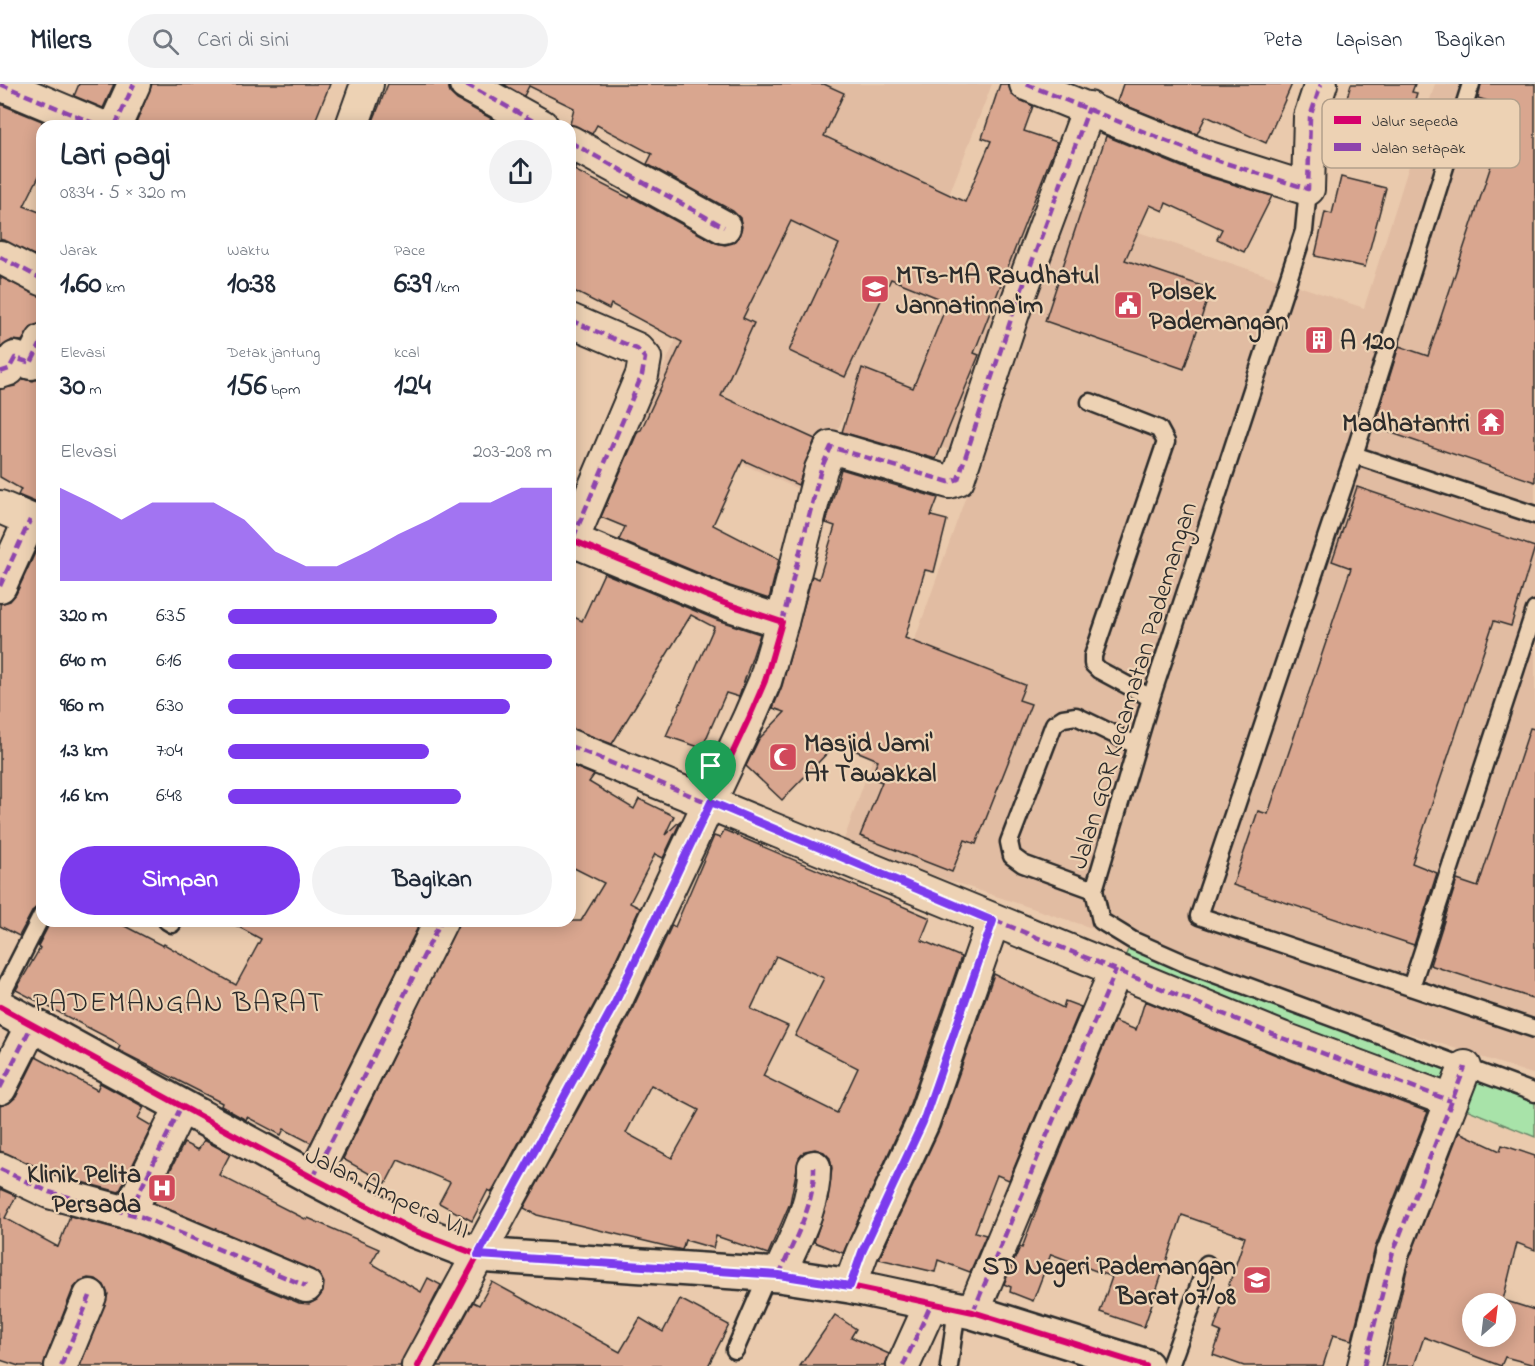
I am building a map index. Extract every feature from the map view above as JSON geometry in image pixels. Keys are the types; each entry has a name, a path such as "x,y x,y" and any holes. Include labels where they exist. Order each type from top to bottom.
{"street":[{"path":"118,120 134,84"},
{"path":"354,120 367,84"},
{"path":"466,84 531,120"},
{"path":"1026,84 1206,157 1308,189 1310,117 1321,84"},
{"path":"19,87 88,120"},
{"path":"418,1366 614,1005 711,802 765,681 821,469 831,447 949,482 958,479 1013,313 1089,108"},
{"path":"576,145 724,227"},
{"path":"0,257 36,276"},
{"path":"576,323 637,349 645,358 642,375 576,530"},
{"path":"0,372 9,369 15,358 31,363 36,353"},
{"path":"0,507 36,523 0,586"},
{"path":"576,544 724,603 782,622"},
{"path":"576,748 1282,1038 1458,1084 1392,1255 1364,1366"},
{"path":"850,1286 862,1252 923,1122 993,921"},
{"path":"313,1178 438,927"},
{"path":"903,1366 954,1307 1116,970"},
{"name":"Jalan Ampera VII","path":"0,1007 181,1107 413,1230 478,1255 774,1274 850,1286 954,1307 1146,1366"},
{"path":"0,1088 32,1025"},
{"path":"129,1213 181,1107"},
{"path":"774,1274 808,1207 815,1186 814,1167"},
{"path":"0,1169 49,1192 129,1213 306,1286"},
{"path":"61,1366 90,1296"}],"lane":[{"path":"1466,99 1471,84"},
{"path":"1445,168 1354,455 1199,916 1535,1029"},
{"name":"Jalan GOR Kecamatan Pademangan","path":"1308,189 1304,231 1136,745 1094,890 1101,921 1132,940 1458,1084 1535,1093"},
{"path":"1090,402 1159,429 1166,442 1093,656 1094,664 1099,670 1151,698"},
{"path":"1354,455 1535,515"},
{"path":"1411,987 1535,610"},
{"path":"1094,890 1023,864 1012,856 1008,842 1053,724 1063,718 1076,716 1136,745"},
{"path":"0,998 36,927"},
{"path":"1170,1366 1207,1264"},
{"path":"735,1350 774,1274"},
{"path":"949,1366 954,1307"}],"shaded area":[{"path":"796,84 992,84 939,221 1050,263 1070,209 1364,308 1408,168 1520,168 1520,99 1430,99 1435,84 1535,84 1535,1075 842,845 978,462 848,408 807,493 641,418 679,333 719,270 748,205"}],"green space":[{"path":"1131,943 1535,1091 1535,1137 1120,968"}],"building":[{"path":"79,84 114,84 103,108 74,96"},
{"path":"152,84 330,84 315,120 137,120"},
{"path":"388,84 448,84 450,93 457,100 494,120 373,120"},
{"path":"503,84 824,84 844,93 824,136 965,202 991,141 982,138 1000,84 1008,84 1012,95 1033,106 1024,131 1057,142 974,353 979,355 936,459 842,432 862,368 913,388 948,302 891,279 845,377 789,351 839,244 791,221 743,318 754,323 721,396 815,439 798,485 743,460 713,525 779,559 769,599 730,586 619,540 625,527 601,517 638,431 641,430 682,342 611,304 609,309 576,292 576,171 629,198 630,196 716,243 725,245 733,243 742,227 740,218 733,211 647,164 652,154 597,125 592,134 576,127 576,120 571,120 574,108 529,86 524,96"},
{"path":"1123,84 1292,84 1266,143 1206,116 1197,134 1117,102"},
{"path":"1351,84 1415,84 1412,92 1417,93 1415,99 1347,99"},
{"path":"1481,84 1535,84 1535,482 1374,427 1399,346 1428,356 1490,168 1520,168 1520,99 1478,98"},
{"path":"0,104 40,120 36,120 36,182 24,206 36,211 36,256 0,239"},
{"path":"1106,136 1199,174 1272,196 1244,252 1217,239 1222,229 1166,203 1163,211 1150,205 1125,260 1211,289 1184,369 1045,321"},
{"path":"1341,177 1386,188 1365,267 1315,256 1325,212 1332,214"},
{"path":"0,277 36,294 36,325 32,326 22,341 12,340 0,348"},
{"path":"23,379 36,380 36,502 18,495 21,489 0,477 0,389 15,386"},
{"path":"841,469 938,498 931,516 947,520 934,572 925,570 905,638 1025,685 1019,700 1031,704 976,844 965,840 952,872 860,836 882,782 871,778 878,760 837,743 782,800 746,766 759,739 785,712 773,708 782,686 812,576 819,579 835,526 826,523"},
{"path":"1357,487 1535,547 1511,626 1494,621 1412,863 1437,873 1414,945 1233,885 1258,811 1268,814 1351,568 1332,561"},
{"path":"36,551 36,908 19,936 0,926 0,604 10,601 16,594"},
{"path":"604,573 717,620 760,634 739,697 726,693 702,748 666,736 714,627 691,615 612,744 576,730 576,618 582,621"},
{"path":"1530,728 1535,729 1535,999 1430,965 1457,880 1478,887"},
{"path":"576,768 594,775 589,782 634,809 639,799 674,816 665,835 681,820 663,858 655,854 630,903 640,908 598,997 492,1192 488,1190 472,1221 439,1203 450,1182 398,1160 386,1183 343,1159 456,927 576,927 576,921 581,921 604,883 576,869"},
{"path":"724,830 930,918 921,940 961,957 906,1115 843,1253 814,1242 828,1200 832,1168 830,1158 824,1152 815,1149 805,1151 799,1158 790,1203 768,1254 716,1236 713,1248 685,1240 682,1250 537,1215 524,1208 630,1014 672,925 675,927 714,836 720,838","holes":["776,956 824,978 795,1036 858,1068 837,1113 763,1076 788,1026 751,1009","651,1085 699,1110 672,1158 626,1133"]},
{"path":"48,927 127,927 163,946 164,944 236,985 261,939 239,927 418,927 311,1143 284,1129 281,1135 247,1117 246,1120 221,1106 222,1103 118,1050 120,1046 112,1040 16,990 40,948 38,946"},
{"path":"994,974 1063,1008 1065,1001 1081,1007 1009,1180 997,1175 975,1232 986,1235 970,1272 938,1260 935,1272 879,1259 940,1128"},
{"path":"1145,1001 1276,1055 1428,1112 1375,1248 1352,1340 1333,1335 1323,1366 1244,1366 1213,1355 1221,1332 1214,1329 1245,1237 1182,1215 1144,1327 1100,1312 1112,1277 1051,1254 1033,1301 1010,1292 1011,1287 1004,1284 1020,1247 1022,1248 1114,1021 1136,1030"},
{"path":"36,1057 97,1090 100,1083 144,1107 138,1118 152,1126 119,1192 55,1175 0,1151 0,1106 16,1097"},
{"path":"1459,1132 1500,1151 1502,1145 1535,1156 1535,1250 1517,1243 1505,1293 1462,1293 1462,1347 1516,1347 1516,1304 1535,1310 1535,1365 1505,1357 1501,1366 1424,1337 1414,1366 1385,1366 1409,1260"},
{"path":"204,1140 230,1154 219,1175 307,1220 308,1218 379,1249 371,1263 421,1292 428,1278 441,1285 400,1366 80,1366 108,1294 104,1285 96,1279 88,1278 80,1281 73,1289 43,1366 19,1366 0,1360 0,1189 16,1196 5,1218 58,1247 70,1216 136,1234 299,1303 309,1304 317,1300 323,1292 324,1283 320,1275 313,1270 154,1203 184,1143 198,1150"},
{"path":"492,1282 620,1352 640,1318 663,1332 680,1299 729,1325 708,1366 438,1366 473,1302 479,1305"},
{"path":"835,1315 856,1329 851,1337 889,1354 885,1366 800,1366"}],"marked path":[{"path":"0,84 86,120"},
{"path":"118,120 134,84"},
{"path":"466,84 531,120"},
{"path":"1026,84 1206,157 1308,189 1310,117 1321,84"},
{"path":"782,622 821,469 831,447 949,482 958,479 1013,313 1089,108"},
{"path":"576,145 724,227"},
{"path":"0,257 36,276"},
{"path":"576,323 637,349 645,358 642,375 576,531"},
{"path":"0,372 9,369 15,358 31,363 36,353"},
{"path":"0,586 30,520"},
{"path":"576,748 1282,1038 1451,1101"},
{"path":"850,1286 862,1253 923,1122 993,921"},
{"path":"313,1178 438,927"},
{"path":"973,1312 1116,970"},
{"path":"0,1088 32,1025"},
{"path":"1364,1366 1392,1255 1465,1067"},
{"path":"129,1213 181,1107"},
{"path":"779,1275 807,1209 814,1167"},
{"path":"0,1169 49,1192 142,1217 306,1286"},
{"path":"61,1366 90,1296"},
{"path":"903,1366 932,1302"}],"cycle path":[{"path":"418,1366 614,1005 749,718 765,681 782,622 724,603 576,542"},
{"path":"0,1007 413,1230 478,1255 779,1275 850,1286 973,1312 1146,1366"}],"place":[{"name":"MTs-MA Raudhatul Jannatinna'im","path":"875,289"},
{"name":"Polsek Pademangan","path":"1128,305"},
{"name":"A 120","path":"1319,340"},
{"name":"Madhatantri","path":"1491,422"},
{"name":"Masjid Jami' At Tawakkal","path":"783,757"},
{"name":"Klinik Pelita Persada","path":"162,1188"},
{"name":"SD Negeri Pademangan Barat 07/08","path":"1257,1280"}],"district":[{"name":"PADEMANGAN BARAT","path":"179,1001"}],"route":[{"path":"711,802 993,921 923,1122 862,1252 850,1286 779,1275 478,1255 614,1005 711,802"}]}
